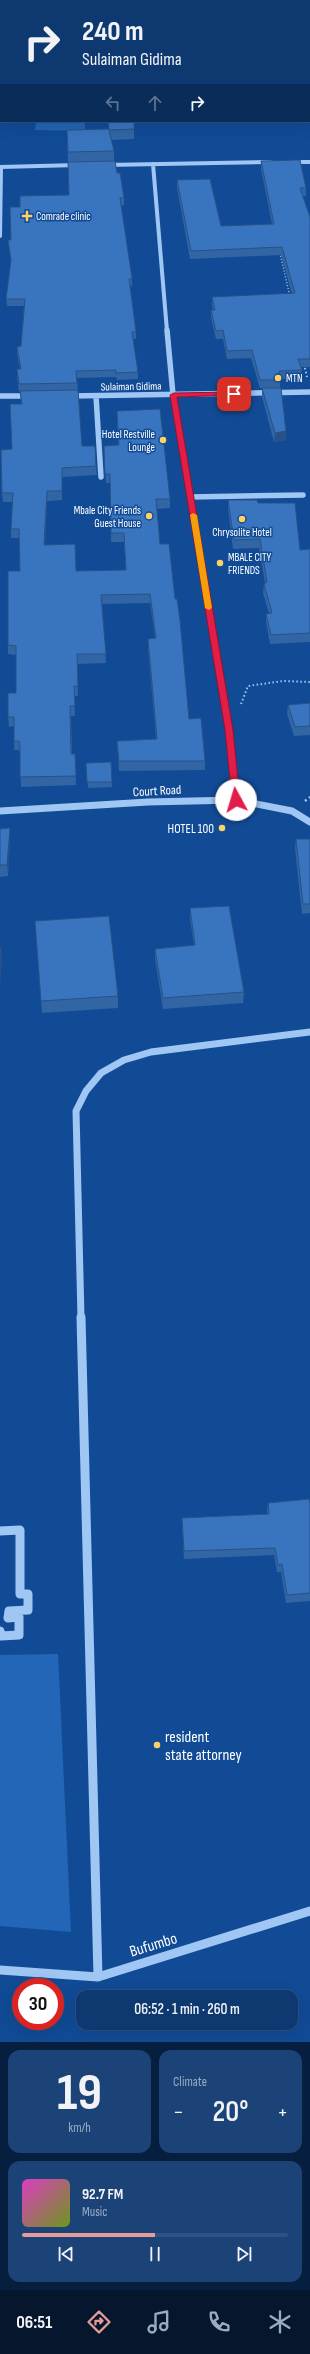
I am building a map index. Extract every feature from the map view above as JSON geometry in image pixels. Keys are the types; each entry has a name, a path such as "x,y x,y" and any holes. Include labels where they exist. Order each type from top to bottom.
{"street":[{"path":"97,165 279,162"},
{"path":"286,162 310,162"},
{"path":"153,164 174,395 229,730 236,800"},
{"path":"0,236 1,167 81,165"},
{"name":"Sulaiman Gidima","path":"66,396 310,392"},
{"path":"0,396 37,396"},
{"path":"96,396 101,477"},
{"path":"190,497 303,495"},
{"name":"Court Road","path":"0,811 148,802 236,800 292,811 310,822"},
{"path":"98,1977 76,1111 86,1091 101,1072 124,1060 151,1052 310,1032"},
{"path":"0,1531 20,1530 20,1594 28,1594 28,1610 8,1611 8,1618 19,1617 19,1635 1,1636 0,1631"},
{"name":"Bufumbo","path":"0,1970 98,1977 310,1911"}],"path":[{"path":"279,250 292,304"},
{"path":"304,363 310,392"},
{"path":"229,730 248,686 283,681 310,682"}],"shaded area":[{"path":"36,122 85,122 85,131 35,130"},
{"path":"58,1654 71,1932 0,1926 0,1655"}],"building":[{"path":"108,122 134,122 134,129 109,130 114,151 68,152 67,130 109,129"},
{"path":"300,160 306,188 300,188 310,217 310,359 298,359 302,370 279,371 280,380 260,380 252,350 227,351 223,330 216,331 211,310 215,310 212,297 295,293 282,247 191,251 177,180 210,179 221,226 274,224 261,161"},
{"path":"115,161 117,173 120,173 124,198 120,198 132,278 129,279 136,332 132,332 138,372 116,373 116,370 76,371 77,383 19,384 17,369 21,369 17,347 21,346 25,299 6,299 11,260 8,240 11,240 10,207 20,207 20,196 69,195 68,162"},
{"path":"262,388 281,388 286,431 275,433"},
{"path":"78,390 82,446 95,446 96,466 62,468 62,491 47,491 44,545 75,544 76,571 126,570 124,533 111,533 110,474 105,474 104,446 119,445 117,411 160,409 170,499 156,499 160,544 169,544 175,599 177,599 180,620 189,719 201,718 205,761 119,761 117,741 157,739 148,639 156,638 150,594 101,595 106,654 77,654 78,686 74,686 75,706 70,706 71,754 75,754 76,776 20,777 20,745 19,741 14,741 14,717 8,717 8,693 16,693 16,646 8,645 8,571 20,571 19,529 11,529 13,493 2,493 1,450 12,449 10,404 22,404 20,391"},
{"path":"228,500 257,500 258,503 295,503 300,550 310,549 310,633 271,635 266,614 272,613 264,584 267,582 260,539 234,540"},
{"path":"310,703 310,726 295,727 288,705"},
{"path":"111,762 112,782 87,782 86,763"},
{"path":"10,828 7,865 0,865 0,829"},
{"path":"296,839 310,839 310,904 303,904"},
{"path":"229,906 244,992 163,998 155,949 195,945 190,908"},
{"path":"109,916 118,996 41,1001 35,921"},
{"path":"309,1499 310,1593 287,1595 282,1564 278,1565 275,1548 184,1551 182,1518 269,1514 268,1503"}],"slow traffic":[{"path":"193,515 209,608"}],"place":[{"name":"Comrade clinic","path":"27,216"},
{"name":"MTN","path":"278,378"},
{"name":"Hotel Restville Lounge","path":"163,440"},
{"name":"Mbale City Friends Guest House","path":"149,516"},
{"name":"Chrysolite Hotel","path":"242,519"},
{"name":"MBALE CITY FRIENDS","path":"220,563"},
{"name":"HOTEL 100","path":"222,828"},
{"name":"resident state attorney","path":"157,1745"}],"route":[{"path":"234,394 174,395 229,730 236,800"}]}
